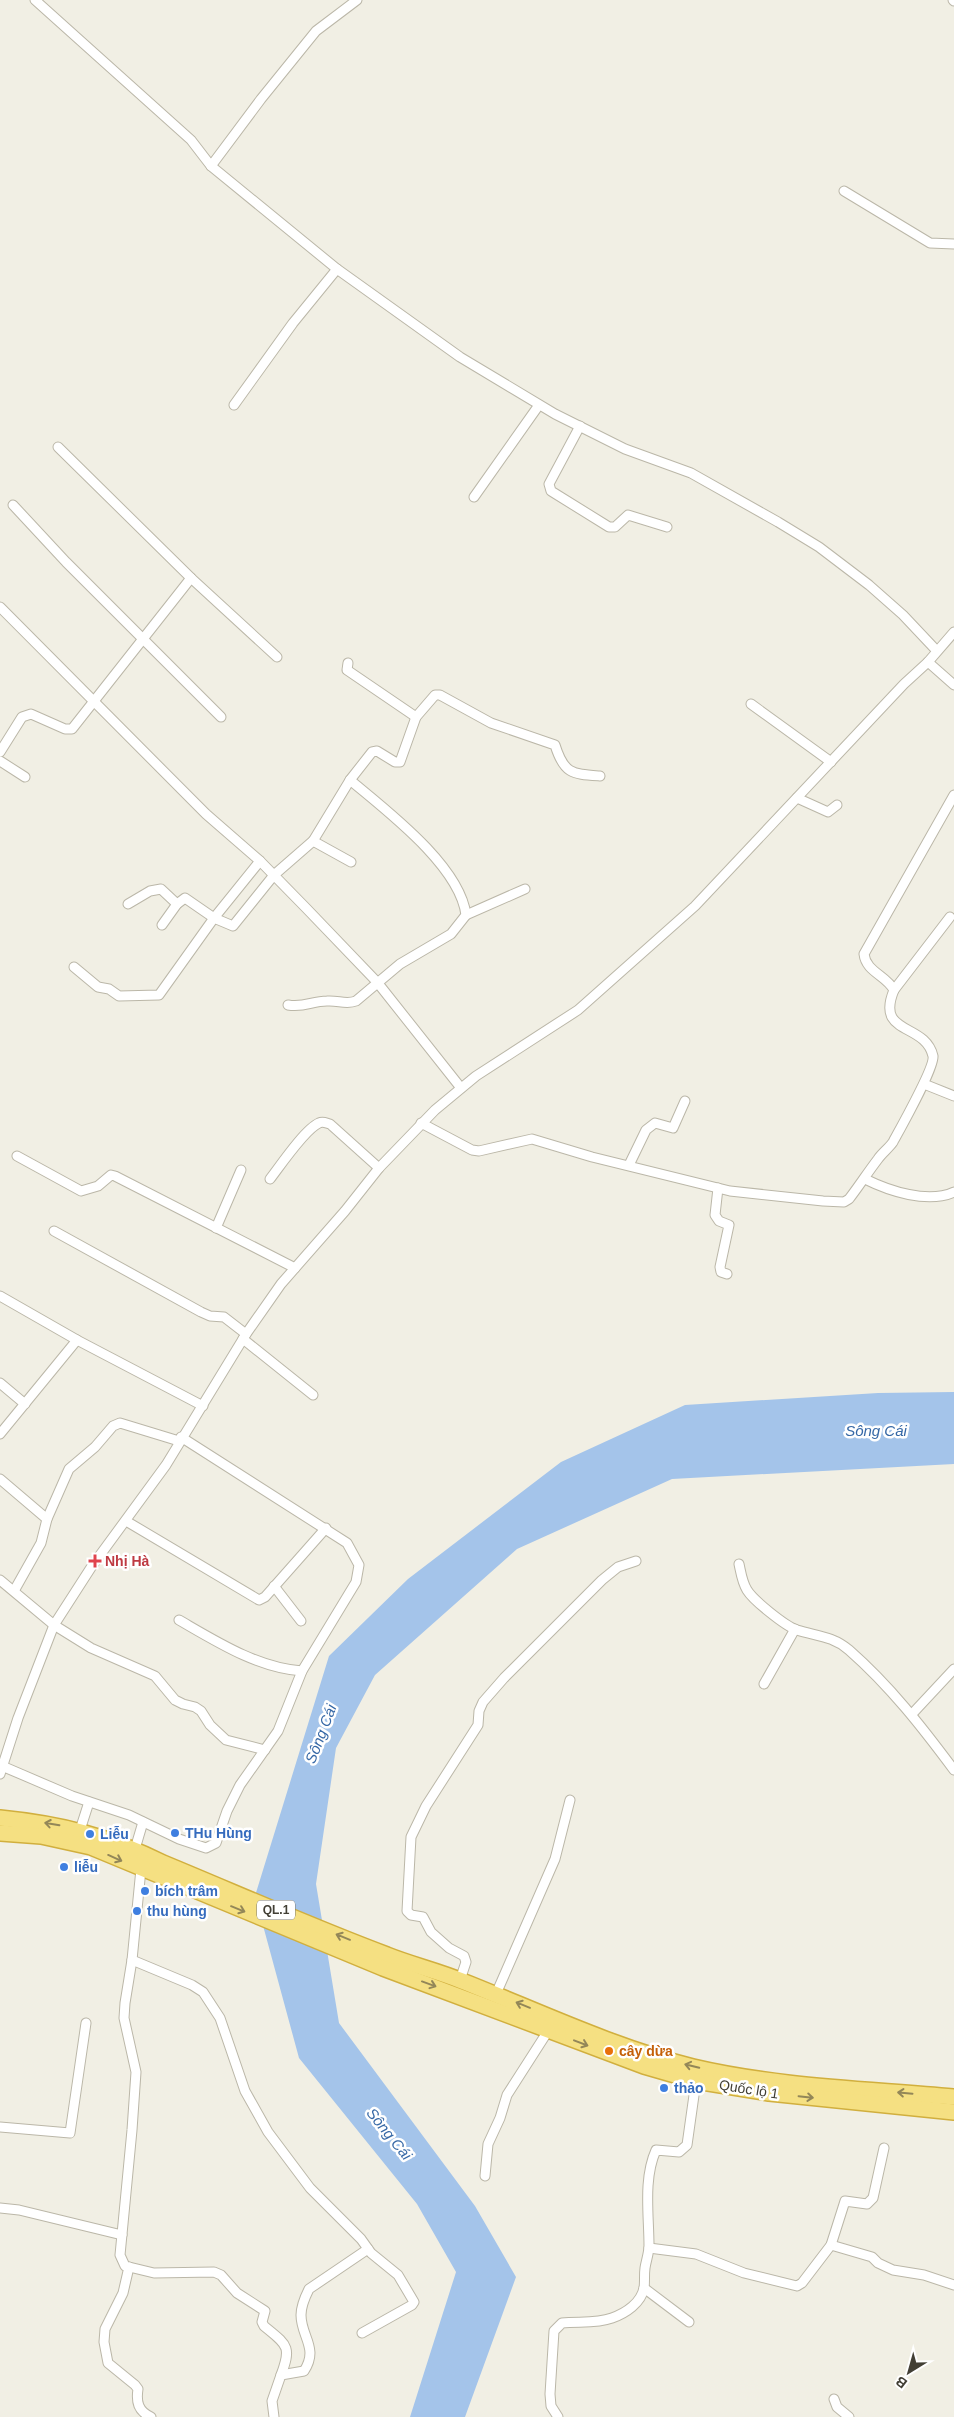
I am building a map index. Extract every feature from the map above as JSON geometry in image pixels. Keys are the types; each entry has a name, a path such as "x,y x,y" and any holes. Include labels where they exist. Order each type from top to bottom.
{"highway":[{"name":"QL.1","path":"0,1818 80,1830 135,1849 162,1870 386,1962"},
{"name":"QL.1","path":"0,1834 41,1836 91,1847 141,1869 162,1870"},
{"name":"Quốc lộ 1","path":"386,1962 460,1980 598,2036 694,2067 832,2087 954,2097"},
{"name":"Quốc lộ 1","path":"386,1962 548,2031 644,2066 696,2081 769,2093 954,2112"}],"street":[{"path":"35,0 185,134 211,166 337,269 460,357 539,405 625,449 691,473 736,496 811,542 869,585 903,615 936,650"},
{"path":"211,166 261,99 316,31 357,0"},
{"path":"844,191 930,243 954,244"},
{"path":"234,405 293,323 337,269"},
{"path":"474,497 539,405"},
{"path":"580,426 549,484 552,491 609,527 615,527 628,515 667,527"},
{"path":"58,447 191,578 277,657"},
{"path":"13,504 66,562 221,717"},
{"path":"0,752 22,717 26,714 69,730 191,578"},
{"path":"0,607 206,814 260,861 377,982 461,1088"},
{"path":"14,1591 41,1543 47,1519 68,1469 95,1447 112,1426 120,1424 180,1439 326,1528 347,1543 359,1565 356,1582 302,1671 278,1731 240,1785 227,1811 216,1844 202,1848 143,1822 1,1770 54,1625 92,1566 166,1464 180,1439 203,1406 245,1337 281,1284 379,1168 422,1123 461,1088 578,1010 695,906 904,684 928,662 936,650 954,632"},
{"path":"928,662 954,685"},
{"path":"348,663 347,670 416,717"},
{"path":"162,925 177,904 185,898 214,918 233,926 274,875 313,840 350,780 374,751 395,762 400,762 416,717 434,695 440,695 491,723 556,745 560,762 572,772 600,776"},
{"path":"751,704 831,762"},
{"path":"0,761 25,777"},
{"path":"350,780 408,828 443,868 456,884 462,897 466,915"},
{"path":"894,990 891,984 869,967 864,954 954,795"},
{"path":"797,798 828,812 837,806"},
{"path":"313,840 351,862"},
{"path":"74,967 98,987 109,989 119,996 159,995 214,918 260,861"},
{"path":"288,1005 301,1007 328,1000 351,1003 400,964 451,934 466,915 525,889"},
{"path":"128,904 150,891 161,890 177,904"},
{"path":"422,1123 472,1150 479,1151 532,1139 730,1191 844,1202 865,1179 892,1143 924,1084 932,1065 933,1057 921,1038 891,1018 888,1009 894,990 950,917"},
{"path":"924,1084 954,1096"},
{"path":"629,1165 646,1130 655,1123 674,1128 685,1100"},
{"path":"270,1179 305,1135 318,1123 323,1122 330,1124 379,1168"},
{"path":"17,1156 81,1191 92,1189 112,1175 115,1176 294,1268"},
{"path":"216,1228 241,1170"},
{"path":"865,1179 888,1189 917,1195 934,1197 954,1192"},
{"path":"718,1188 715,1215 719,1221 728,1226 720,1268 721,1272 727,1274"},
{"path":"54,1231 201,1312 210,1316 224,1317 313,1395"},
{"path":"0,1296 77,1340 203,1406"},
{"path":"0,1434 77,1340"},
{"path":"0,1382 25,1404"},
{"path":"0,1479 47,1519"},
{"path":"126,1521 259,1600 263,1599 326,1528"},
{"path":"460,1980 466,1962 464,1956 449,1948 431,1932 423,1917 411,1915 407,1911 411,1837 426,1806 478,1724 479,1710 483,1702 504,1678 602,1580 618,1567 636,1560"},
{"path":"739,1564 746,1588 751,1595 795,1629 826,1636 847,1648 912,1714 954,1770"},
{"path":"0,1580 54,1625 91,1648 155,1676 175,1700 196,1707 226,1740 266,1750"},
{"path":"274,1586 301,1621"},
{"path":"179,1620 240,1654 290,1670 302,1671"},
{"path":"764,1684 795,1629"},
{"path":"912,1714 954,1669"},
{"path":"496,1994 554,1859 570,1800"},
{"path":"80,1830 90,1802"},
{"path":"135,1849 143,1822"},
{"path":"141,1869 124,2018 136,2072 120,2255 125,2266 154,2273 197,2270 214,2272 221,2275 237,2293 265,2311 262,2322 264,2326 285,2345 288,2351 272,2401 274,2417"},
{"path":"132,1960 192,1985 203,1992 220,2018 245,2092 268,2132 310,2188 368,2249 398,2275 414,2302 412,2306 362,2333"},
{"path":"0,2126 70,2133 86,2023"},
{"path":"484,2176 488,2144 500,2118 507,2095 548,2031"},
{"path":"558,2417 551,2406 550,2394 554,2331 562,2323 594,2322 611,2318 633,2306 644,2288 645,2267 649,2248 647,2212 654,2156 659,2149 679,2152 687,2145 696,2081"},
{"path":"649,2248 696,2254 744,2273 797,2286 802,2283 832,2245 845,2201 867,2204 873,2198 884,2148"},
{"path":"0,2208 19,2210 122,2235"},
{"path":"832,2245 872,2257 878,2263 893,2270 924,2275 954,2285"},
{"path":"281,2375 304,2372 307,2367 310,2348 301,2316 304,2300 309,2289 368,2249"},
{"path":"129,2268 123,2293 105,2329 104,2353 108,2363 138,2389 139,2408 144,2414 151,2417"},
{"path":"644,2288 689,2322"},
{"path":"834,2399 836,2407 849,2417"}],"water":[{"name":"Sông Cái","path":"954,1392 954,1464 672,1479 517,1549 375,1675 336,1748 316,1884 339,2023 475,2206 516,2277 465,2417 410,2417 456,2272 417,2204 299,2058 255,1896 329,1656 408,1579 561,1462 685,1405 878,1393"}],"place":[{"name":"Nhị Hà","path":"95,1561"},
{"name":"THu Hùng","path":"175,1833"},
{"name":"Liễu","path":"90,1834"},
{"name":"liễu","path":"64,1867"},
{"name":"bích trâm","path":"145,1891"},
{"name":"thu hùng","path":"137,1911"},
{"name":"cây dừa","path":"609,2051"},
{"name":"thảo","path":"664,2088"}]}
